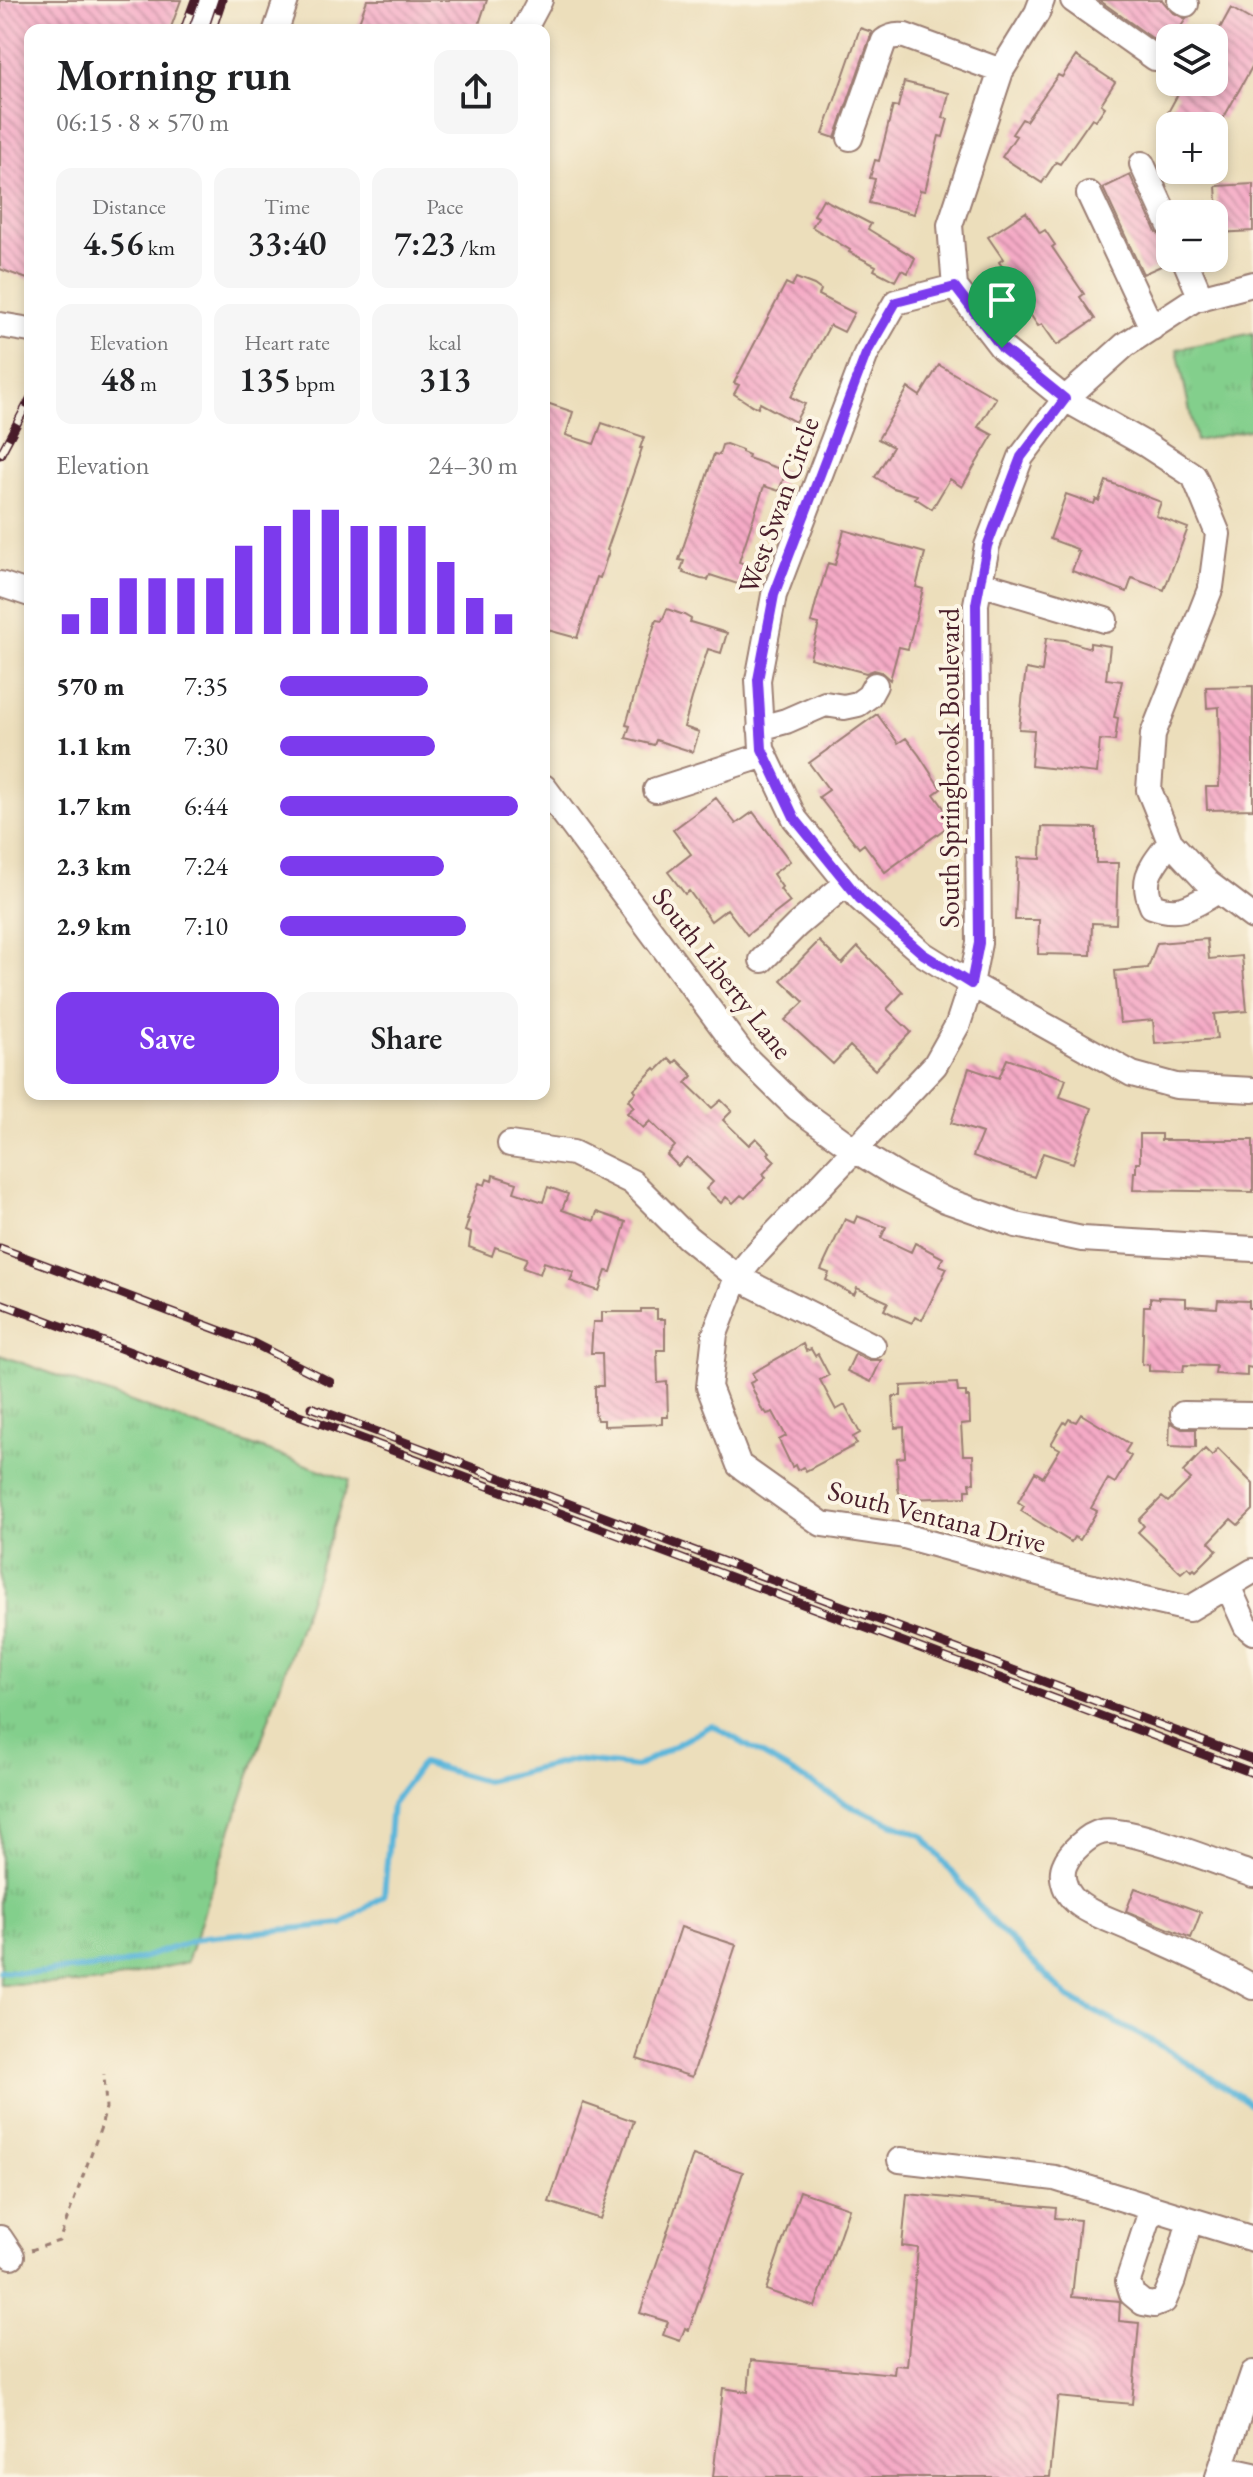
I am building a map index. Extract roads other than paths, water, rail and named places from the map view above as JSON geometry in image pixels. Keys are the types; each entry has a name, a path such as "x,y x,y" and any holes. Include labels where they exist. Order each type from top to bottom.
{"street":[{"path":"200,24 209,0"},
{"path":"278,24 286,0"},
{"path":"527,24 540,0"},
{"path":"1042,0 1001,71 950,225 955,287 1002,348 1065,399 1194,476 1218,534 1211,587 1153,734 1149,790 1170,842 1218,891 1253,917"},
{"path":"1073,0 1155,58"},
{"path":"850,138 884,41 896,35 1001,71"},
{"path":"1142,164 1158,200"},
{"path":"1089,194 1152,328"},
{"path":"1190,272 1201,298"},
{"name":"South Springbrook Boulevard","path":"855,1150 935,1065 958,1024 971,984 979,943 976,604 987,546 1021,457 1065,399 1125,345 1195,299 1253,284"},
{"name":"West Swan Circle","path":"955,287 896,302 866,354 774,595 758,680 762,749 795,819 860,899 923,954 1132,1074 1176,1086 1253,1090"},
{"path":"0,325 24,329"},
{"path":"980,583 1105,620"},
{"path":"0,584 24,592"},
{"path":"760,728 786,721 825,704 844,707 858,704 869,696 875,685"},
{"path":"656,790 765,755"},
{"name":"South Liberty Lane","path":"550,795 744,1056 797,1108 855,1150 945,1200 1016,1225 1082,1239 1253,1249"},
{"path":"1170,842 1149,871 1145,889 1152,906 1169,912 1191,907 1218,891"},
{"path":"762,960 847,883"},
{"path":"510,1144 573,1153 632,1182 687,1237 737,1277 873,1346"},
{"name":"South Ventana Drive","path":"855,1150 737,1277 715,1334 709,1387 739,1465 822,1524 904,1536 1071,1582 1189,1609 1253,1571"},
{"path":"1183,1414 1253,1415"},
{"path":"1228,1586 1246,1626 1253,1632"},
{"path":"1253,1875 1124,1831 1100,1832 1087,1839 1068,1858 1062,1869 1064,1884 1071,1897 1084,1908 1253,1987"},
{"path":"900,2160 1055,2178 1253,2239"},
{"path":"1152,2208 1128,2281 1132,2294 1143,2303 1154,2305 1164,2301 1190,2220"},
{"path":"1253,2373 1243,2435 1219,2473 1253,2475"}],"waterway":[{"path":"0,1971 36,1973 121,1965 205,1937 342,1924 384,1895 392,1804 422,1763 485,1781 574,1760 636,1767 712,1725 850,1806 923,1836 993,1923 1069,1998 1163,2047 1253,2105"}],"railway":[{"path":"186,24 195,0"},
{"path":"214,24 222,0"},
{"path":"0,455 24,410"},
{"path":"0,1248 253,1343 330,1382"},
{"path":"0,1303 1253,1773"},
{"path":"311,1407 1253,1760"}]}
